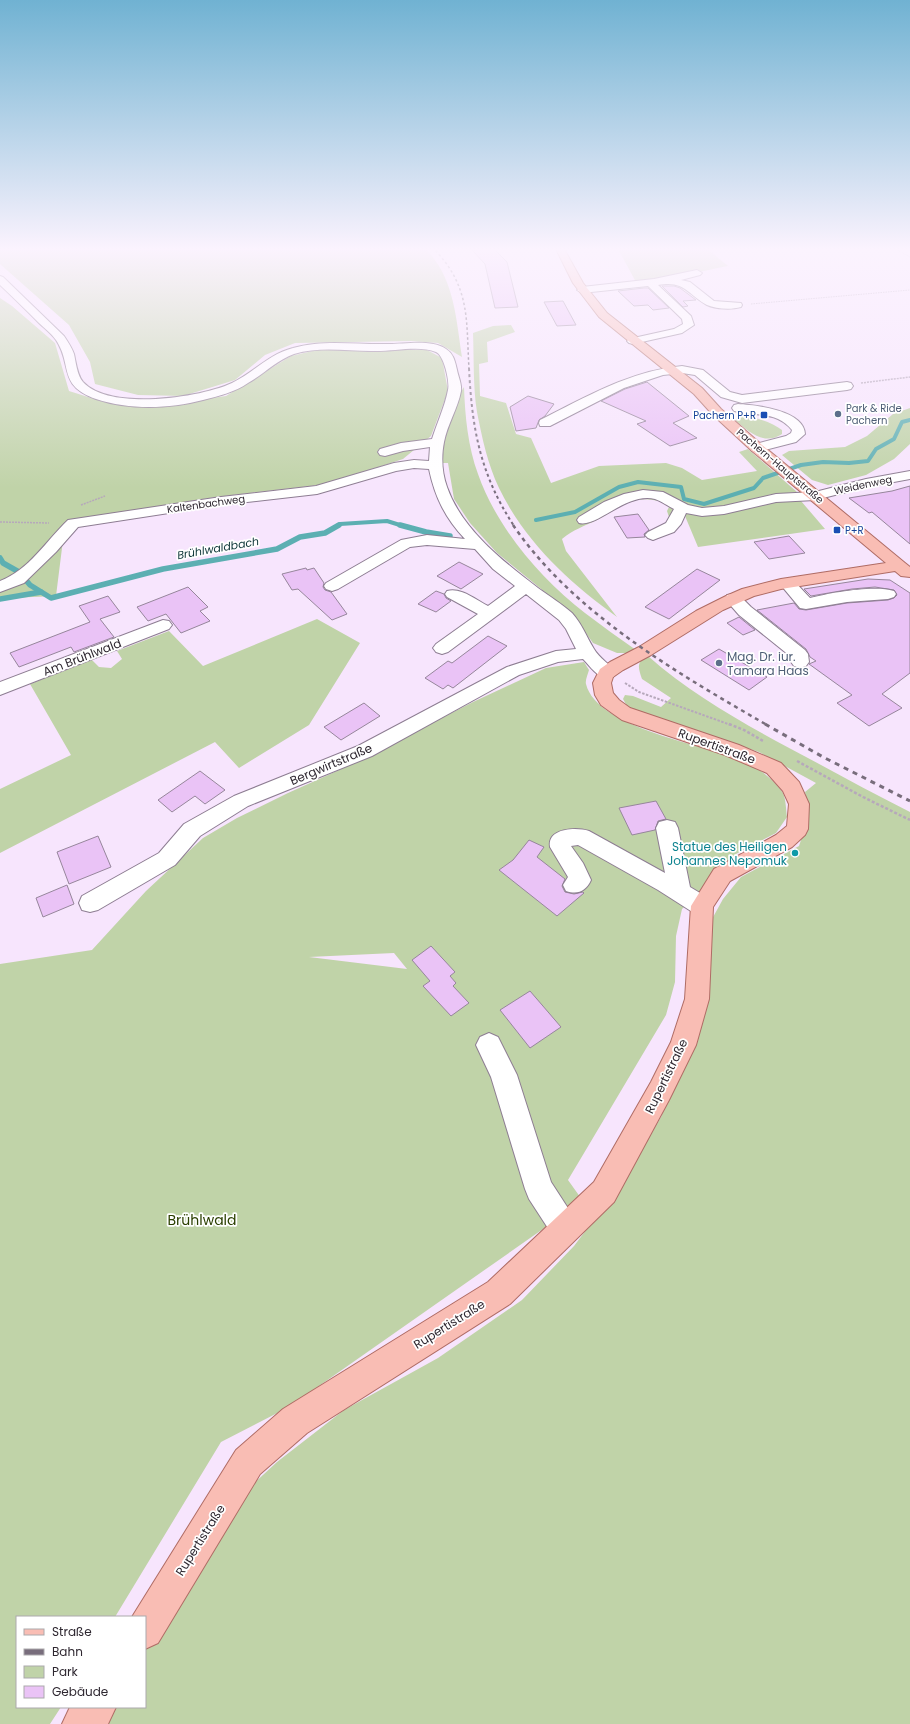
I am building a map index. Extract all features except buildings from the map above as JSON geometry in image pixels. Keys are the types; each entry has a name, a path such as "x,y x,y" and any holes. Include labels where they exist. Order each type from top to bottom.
{"main road":[{"name":"Pachern-Hauptstraße","path":"617,327 698,392 715,411 757,448 904,571"},
{"path":"607,673 709,611 733,599 764,588 904,571"},
{"name":"Rupertistraße","path":"146,1628 248,1462 295,1421 499,1293 604,1192 660,1091 683,1045 697,999 691,899 722,875 784,841 797,829 799,804 792,787 774,768 732,750 648,723 616,708 607,700 603,691 602,683 607,673"},
{"path":"82,1724 95,1708"}],"street":[{"path":"49,327 63,341 69,356 73,378 83,388 100,396 124,401 154,402 212,394 235,385 254,375 284,354 310,347 421,346 438,349 445,353 449,359 455,389 437,442 435,465 440,488 457,522 477,545 499,566 565,616 574,627 587,653 607,673"},
{"path":"633,341 678,331 685,327"},
{"path":"545,423 629,381 669,370 685,369 699,372 726,396 737,399 847,386"},
{"path":"715,411 747,408 759,410 791,421 798,430 798,434 791,439 757,448"},
{"path":"384,452 401,447 437,442"},
{"name":"Kaltenbachweg","path":"73,523 221,501 317,490 394,467 414,464 435,465"},
{"name":"Weidenweg","path":"584,520 609,505 643,494 658,495 683,508 702,512 724,510 776,498 815,496 866,483 910,476"},
{"path":"653,535 675,523 677,515 683,508"},
{"path":"0,587 18,580 51,549 73,523"},
{"path":"332,586 406,543 427,540 477,545"},
{"path":"788,584 806,604 829,598 851,595 888,594"},
{"path":"442,648 525,586"},
{"path":"453,594 489,613"},
{"path":"733,599 745,611 798,654 800,662"},
{"name":"Am Brühlwald","path":"0,689 163,625"},
{"name":"Bergwirtstraße","path":"90,903 167,859 192,830 241,801 365,751 513,672 556,657 587,653"},
{"path":"667,828 691,899"},
{"path":"574,885 580,880 579,873 575,865 566,856 560,846 560,842 566,838 581,837 691,899"},
{"path":"489,1044 504,1075 539,1189 565,1229"}],"path":[{"path":"847,386 856,383 910,377"},
{"path":"0,522 73,523"}],"green space":[{"path":"0,327 37,327 55,343 69,391 104,402 155,406 226,396 291,356 321,349 427,350 442,358 448,391 431,436 403,459 328,484 216,497 79,519 63,540 56,596 9,598 0,600"},
{"path":"70,327 457,327 462,357 438,343 411,341 295,343 265,355 235,380 183,396 138,395 95,384 90,362"},
{"path":"489,327 512,327 515,332 487,342 488,362 479,364 480,396 506,403 516,434 531,438 551,483 599,466 666,463 682,468 702,480 757,471 739,452 748,449 797,492 768,495 753,506 759,506 771,501 801,501 825,529 698,547 685,516 669,517 667,511 669,507 660,501 645,499 630,502 574,531 562,539 566,551 617,617 582,590 535,544 510,508 499,488 483,441 477,412 474,383 473,333"},
{"path":"464,387 465,409 472,453 478,474 496,514 522,551 552,584 591,618 636,650 630,653 617,653 593,643 573,615 497,553 470,523 454,499 448,463 441,463 443,444 451,414"},
{"path":"910,408 910,444 894,459 866,475 828,485 812,480 782,455 789,451 845,447 867,436 893,414"},
{"path":"740,416 751,417 768,422 782,430 782,434 769,439 758,436 736,421"},
{"path":"317,619 360,643 309,725 239,768 215,742 0,853 0,789 71,755 30,684 92,660 99,667 111,668 122,659 117,651 169,631 203,666"},
{"path":"648,656 681,683 735,718 910,812 910,1724 98,1724 107,1708 146,1708 146,1644 240,1496 277,1462 344,1410 438,1358 522,1300 574,1246 624,1180 661,1117 695,1036 712,919 723,899 741,877 799,846 806,819 807,806 805,792 816,783 759,752 628,708 623,699 625,695 633,696 661,707 671,698 642,679 639,665 641,660"},
{"name":"Brühlwald","path":"584,662 589,670 586,684 594,700 610,713 631,724 656,734 746,762 766,775 780,788 784,796 787,817 776,833 736,854 713,873 704,888 682,909 676,936 675,982 666,1015 568,1180 583,1201 289,1407 221,1442 116,1616 16,1616 16,1708 60,1708 50,1724 0,1724 0,964 92,950 146,891 203,838 237,818 348,766 473,702 546,668","holes":["394,953 407,969 309,957"]}],"waterway":[{"name":"Brühlwaldbach","path":"536,520 575,512 619,487 638,482 681,487 684,499 704,504 754,488 763,478 801,465 823,462 849,463 868,461 876,449 894,439 902,422 910,420"},
{"name":"Brühlwaldbach","path":"337,526 340,524 387,521 403,526"},
{"name":"Brühlwaldbach","path":"0,558 3,563 19,572 30,585 51,598 163,569 277,549 300,537 325,533 339,525"},
{"name":"Brühlwaldbach","path":"400,525 426,532 450,536"},
{"path":"0,599 41,592"}],"railway":[{"path":"467,327 469,369"},
{"path":"469,368 470,390 480,450 493,488 502,507 514,526"},
{"path":"513,525 537,557 565,586 596,613 663,662 767,725"},
{"path":"765,724 823,757 910,801"}],"place":[{"name":"Park & Ride Pachern","path":"838,414"},
{"name":"Pachern P+R","path":"764,415"},
{"name":"P+R","path":"837,530"},
{"name":"Mag. Dr. iur. Tamara Haas","path":"719,663"},
{"name":"Statue des Heiligen Johannes Nepomuk","path":"795,853"}]}
